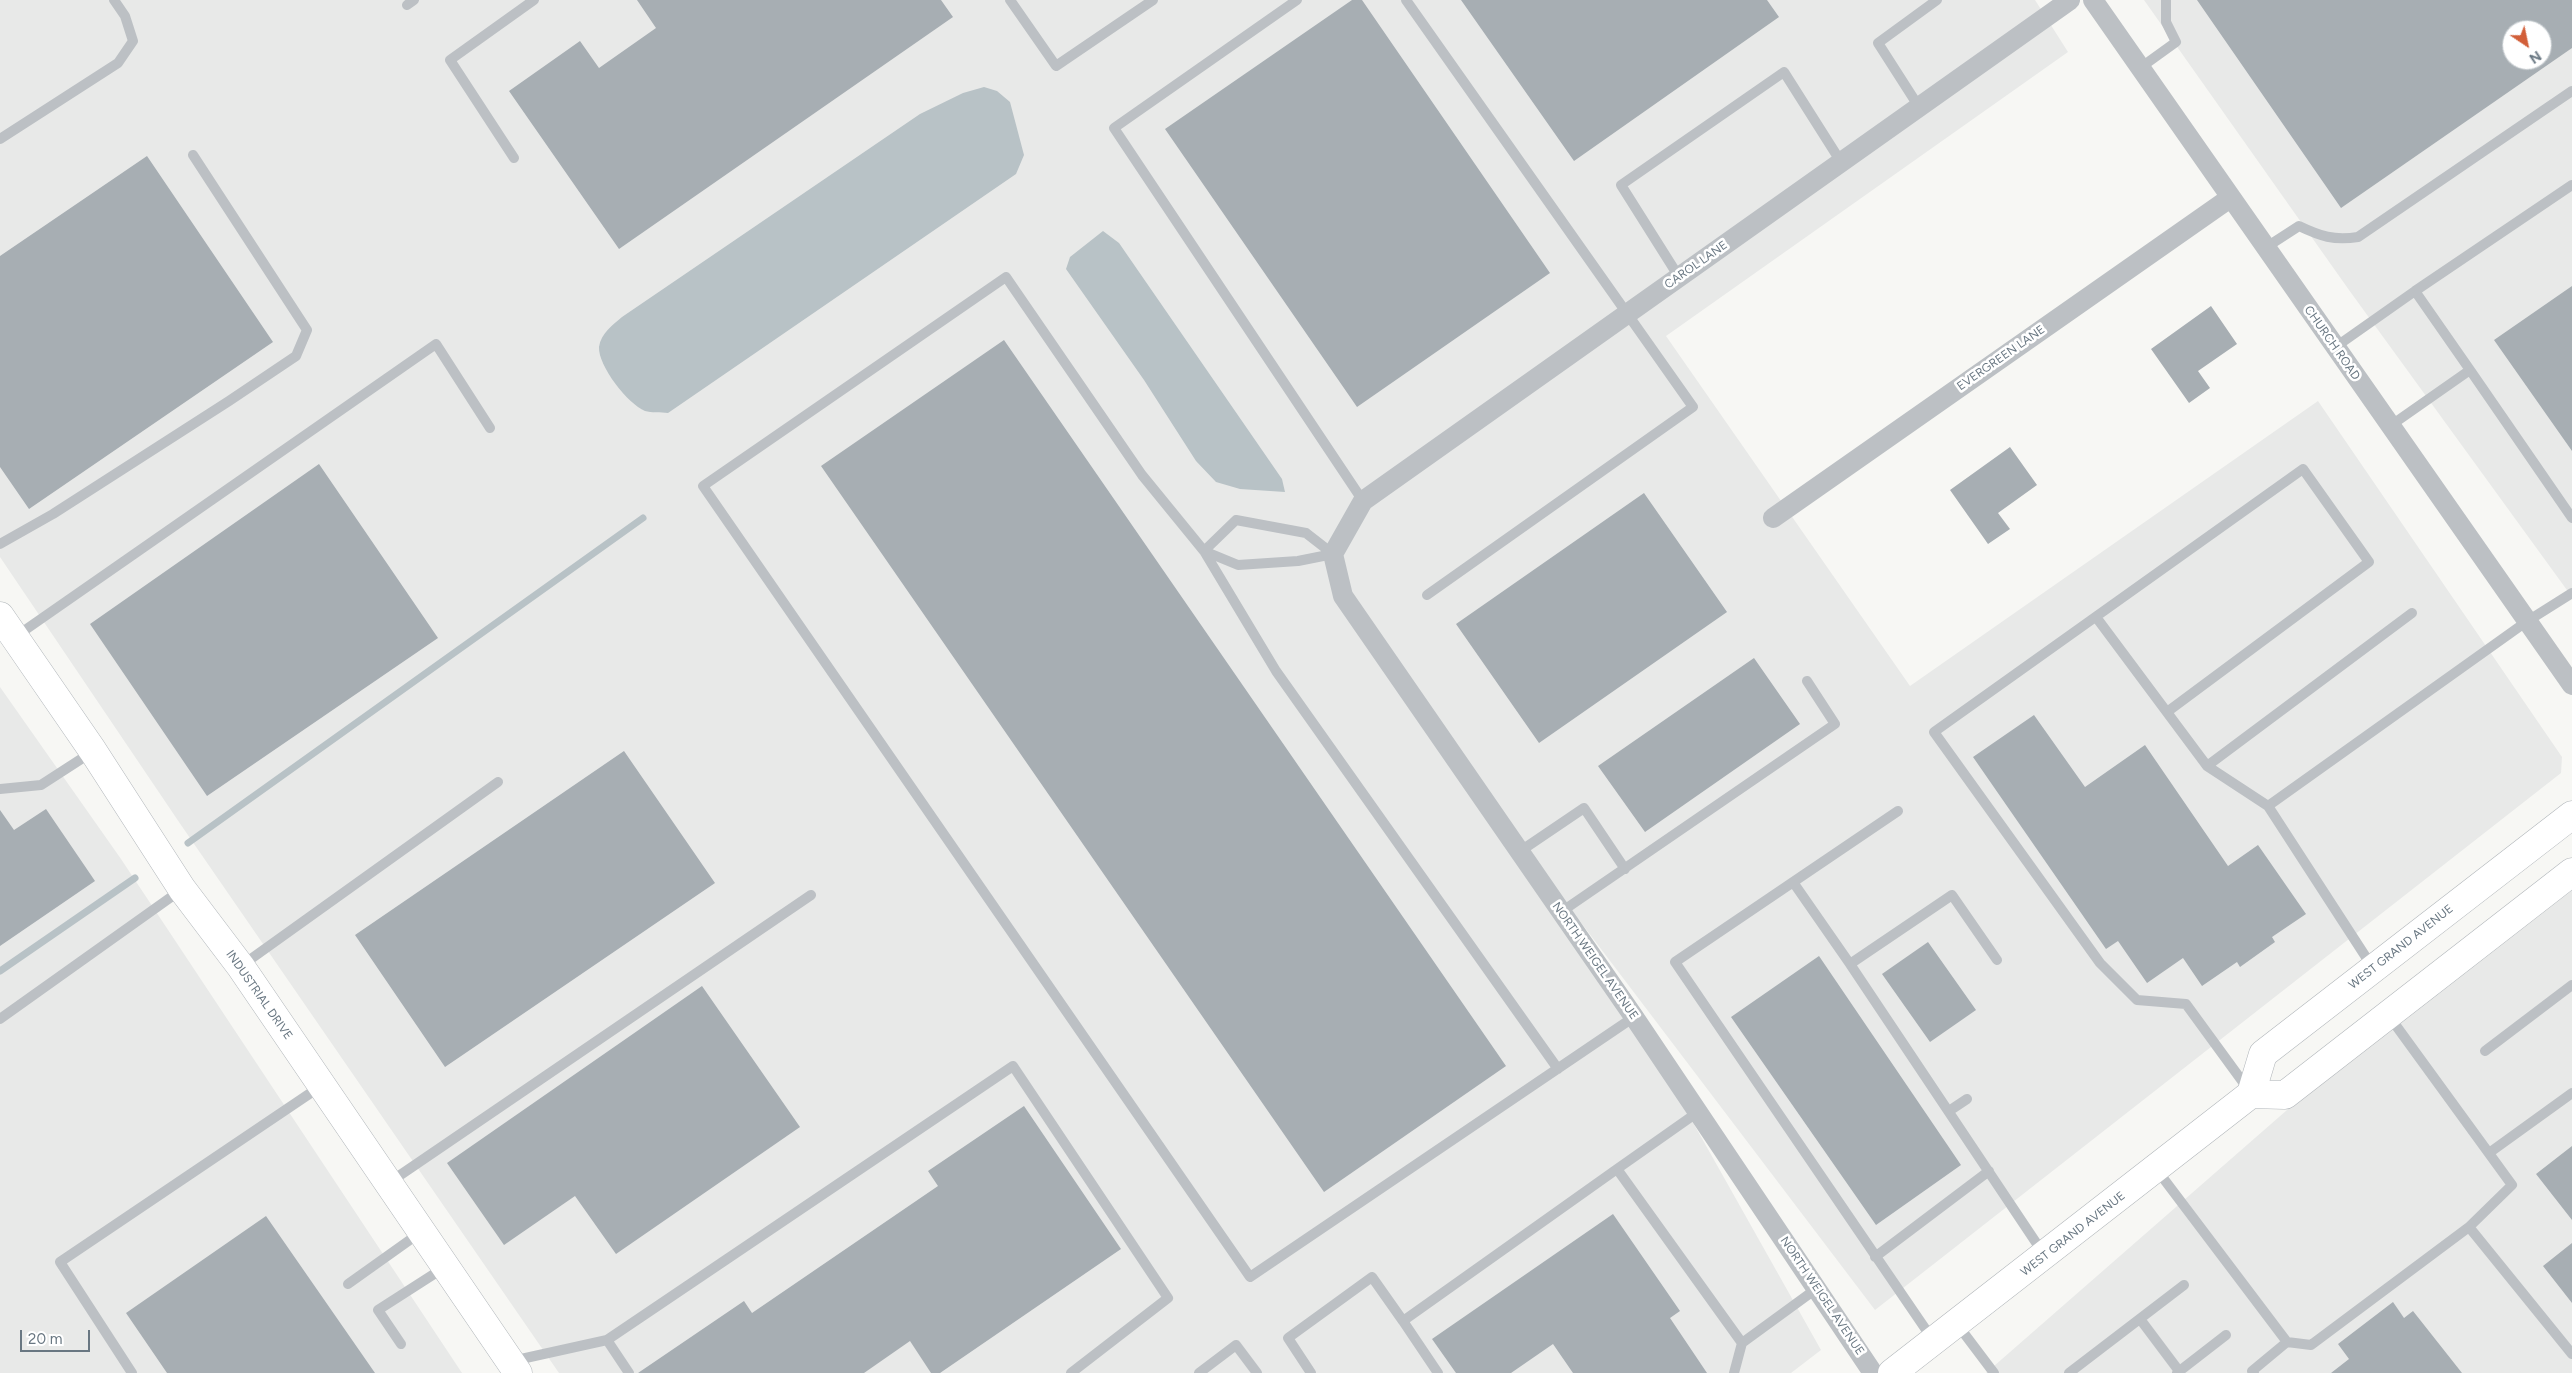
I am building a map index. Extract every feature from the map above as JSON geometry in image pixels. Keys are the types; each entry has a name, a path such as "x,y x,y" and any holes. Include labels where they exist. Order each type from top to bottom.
{"main road":[{"name":"INDUSTRIAL DRIVE","path":"7,627 93,751 182,889 241,967 514,1367"},
{"name":"WEST GRAND AVENUE","path":"1892,1373 2252,1094 2263,1054 2572,815"},
{"path":"2252,1094 2285,1095 2572,872"}],"street":[{"name":"CAROL LANE","path":"1336,549 1363,501 2070,0"},
{"name":"CHURCH ROAD","path":"2093,0 2334,348 2572,685"},
{"name":"EVERGREEN LANE","path":"1773,518 2230,198"},
{"name":"NORTH WEIGEL AVENUE","path":"1336,549 1343,596 1634,1017 1873,1373"}],"lane":[{"path":"0,139 118,63 133,40 125,16 114,0"},
{"path":"514,158 450,60 534,0"},
{"path":"1010,0 1056,66 1154,0"},
{"path":"1297,0 1114,128 1363,501"},
{"path":"1406,0 1693,407 1427,595"},
{"path":"1919,107 1878,43 1937,0"},
{"path":"2140,68 2176,42 2166,22 2166,0"},
{"path":"1679,277 1621,185 1784,72 1841,162"},
{"path":"2265,248 2299,226 2323,238 2342,239 2358,237 2572,91"},
{"path":"0,544 53,514 229,402 296,356 307,330 194,155"},
{"path":"2334,348 2415,290 2572,185"},
{"path":"1558,1069 1276,671 1204,551 1142,475 1006,277 703,486 1250,1277 1558,1069 1634,1017"},
{"path":"2415,290 2572,518"},
{"path":"7,627 436,344 490,428"},
{"path":"2390,426 2470,370"},
{"path":"2167,712 2370,562 2304,469 1934,732 2100,963 2137,1000 2186,1004 2252,1094"},
{"path":"1204,551 1236,520 1306,533 1336,549"},
{"path":"1204,551 1238,565 1298,561 1336,549"},
{"path":"2268,806 2526,622 2572,593"},
{"path":"2207,766 2412,613"},
{"path":"2096,618 2207,766 2268,806 2373,969"},
{"path":"1561,912 1834,724 1807,681"},
{"path":"0,789 41,784 93,751"},
{"path":"241,967 498,782"},
{"path":"1519,852 1584,808 1625,868"},
{"path":"1898,811 1676,962 1875,1258 1934,1341"},
{"path":"1793,882 2045,1256"},
{"path":"0,1019 182,889"},
{"path":"389,1183 811,895"},
{"path":"1850,964 1952,895 1997,960"},
{"path":"2485,1051 2572,985"},
{"path":"2156,1169 2287,1342 2310,1345 2469,1227 2512,1185 2388,1015"},
{"path":"514,1367 607,1340 1013,1066 1168,1298 1071,1373"},
{"path":"132,1373 60,1262 322,1085"},
{"path":"2489,1154 2572,1093"},
{"path":"1949,1111 1967,1099"},
{"path":"1404,1321 1698,1112"},
{"path":"1617,1169 1742,1343"},
{"path":"1875,1258 1989,1171"},
{"path":"2469,1227 2572,1354"},
{"path":"348,1284 422,1231"},
{"path":"401,1344 378,1310 446,1266"},
{"path":"1311,1373 1288,1338 1372,1277 1438,1373"},
{"path":"2069,1373 2184,1285"},
{"path":"1734,1373 1742,1343 1816,1289"},
{"path":"2140,1319 2178,1372 2226,1335"},
{"path":"1957,1323 1994,1373"},
{"path":"607,1340 629,1373"},
{"path":"2252,1372 2287,1342"},
{"path":"1199,1373 1236,1344 1257,1373"}],"shaded area":[{"path":"0,0 2035,0 2068,52 1666,336 1910,686 2318,401 2562,757 2561,773 1875,1310 1579,920 1821,1350 1791,1373 559,1373 181,825 0,557"},
{"path":"2144,0 2572,0 2572,597 2349,290"},
{"path":"984,87 997,91 1010,102 1024,155 1016,174 668,413 645,411 630,401 615,384 603,364 599,347 605,333 622,317 920,114 963,93"},
{"path":"1103,231 1119,243 1282,479 1285,492 1240,489 1216,482 1196,461 1144,380 1066,269 1070,257"},
{"path":"0,687 121,859 462,1373 0,1373"},
{"path":"2572,861 2572,1373 1986,1373"}],"building":[{"path":"637,0 941,0 953,17 619,249 509,91 580,41 599,68 656,28"},
{"path":"1352,0 1362,0 1550,273 1357,407 1165,129"},
{"path":"1461,0 1767,0 1779,17 1574,161"},
{"path":"2197,0 2572,0 2572,48 2552,62 2552,20 2502,20 2502,70 2540,70 2341,208"},
{"path":"147,156 273,342 29,509 0,467 0,256"},
{"path":"2572,286 2572,451 2494,340"},
{"path":"2211,306 2237,344 2198,371 2210,388 2189,403 2151,349"},
{"path":"1004,340 1506,1066 1324,1192 821,466"},
{"path":"2010,447 2037,485 1998,513 2010,529 1988,544 1950,490"},
{"path":"319,464 438,638 207,796 90,624"},
{"path":"1644,493 1727,612 1539,743 1456,624"},
{"path":"1754,658 1800,724 1645,832 1598,766"},
{"path":"2034,715 2085,787 2145,745 2228,866 2258,845 2306,914 2272,937 2275,942 2240,967 2237,962 2202,986 2183,958 2147,983 2118,941 2106,949 1973,757"},
{"path":"624,751 715,883 445,1067 355,935"},
{"path":"46,809 95,881 0,946 0,810 14,830"},
{"path":"1928,942 1976,1010 1930,1042 1882,974"},
{"path":"1819,956 1961,1165 1876,1225 1731,1017"},
{"path":"702,986 800,1127 616,1254 575,1196 504,1245 447,1163"},
{"path":"1024,1106 1121,1249 940,1373 931,1373 910,1341 864,1373 638,1373 744,1301 752,1313 938,1186 928,1171"},
{"path":"2572,1146 2572,1220 2536,1174"},
{"path":"1613,1214 1680,1311 1670,1318 1707,1373 1573,1373 1553,1344 1511,1373 1456,1373 1432,1339"},
{"path":"266,1216 375,1373 167,1373 126,1313"},
{"path":"2572,1243 2572,1303 2543,1266"},
{"path":"2393,1302 2404,1318 2413,1311 2462,1373 2331,1373 2349,1359 2338,1344"}],"waterway":[{"path":"188,843 643,518"},
{"path":"0,971 135,878"}]}
